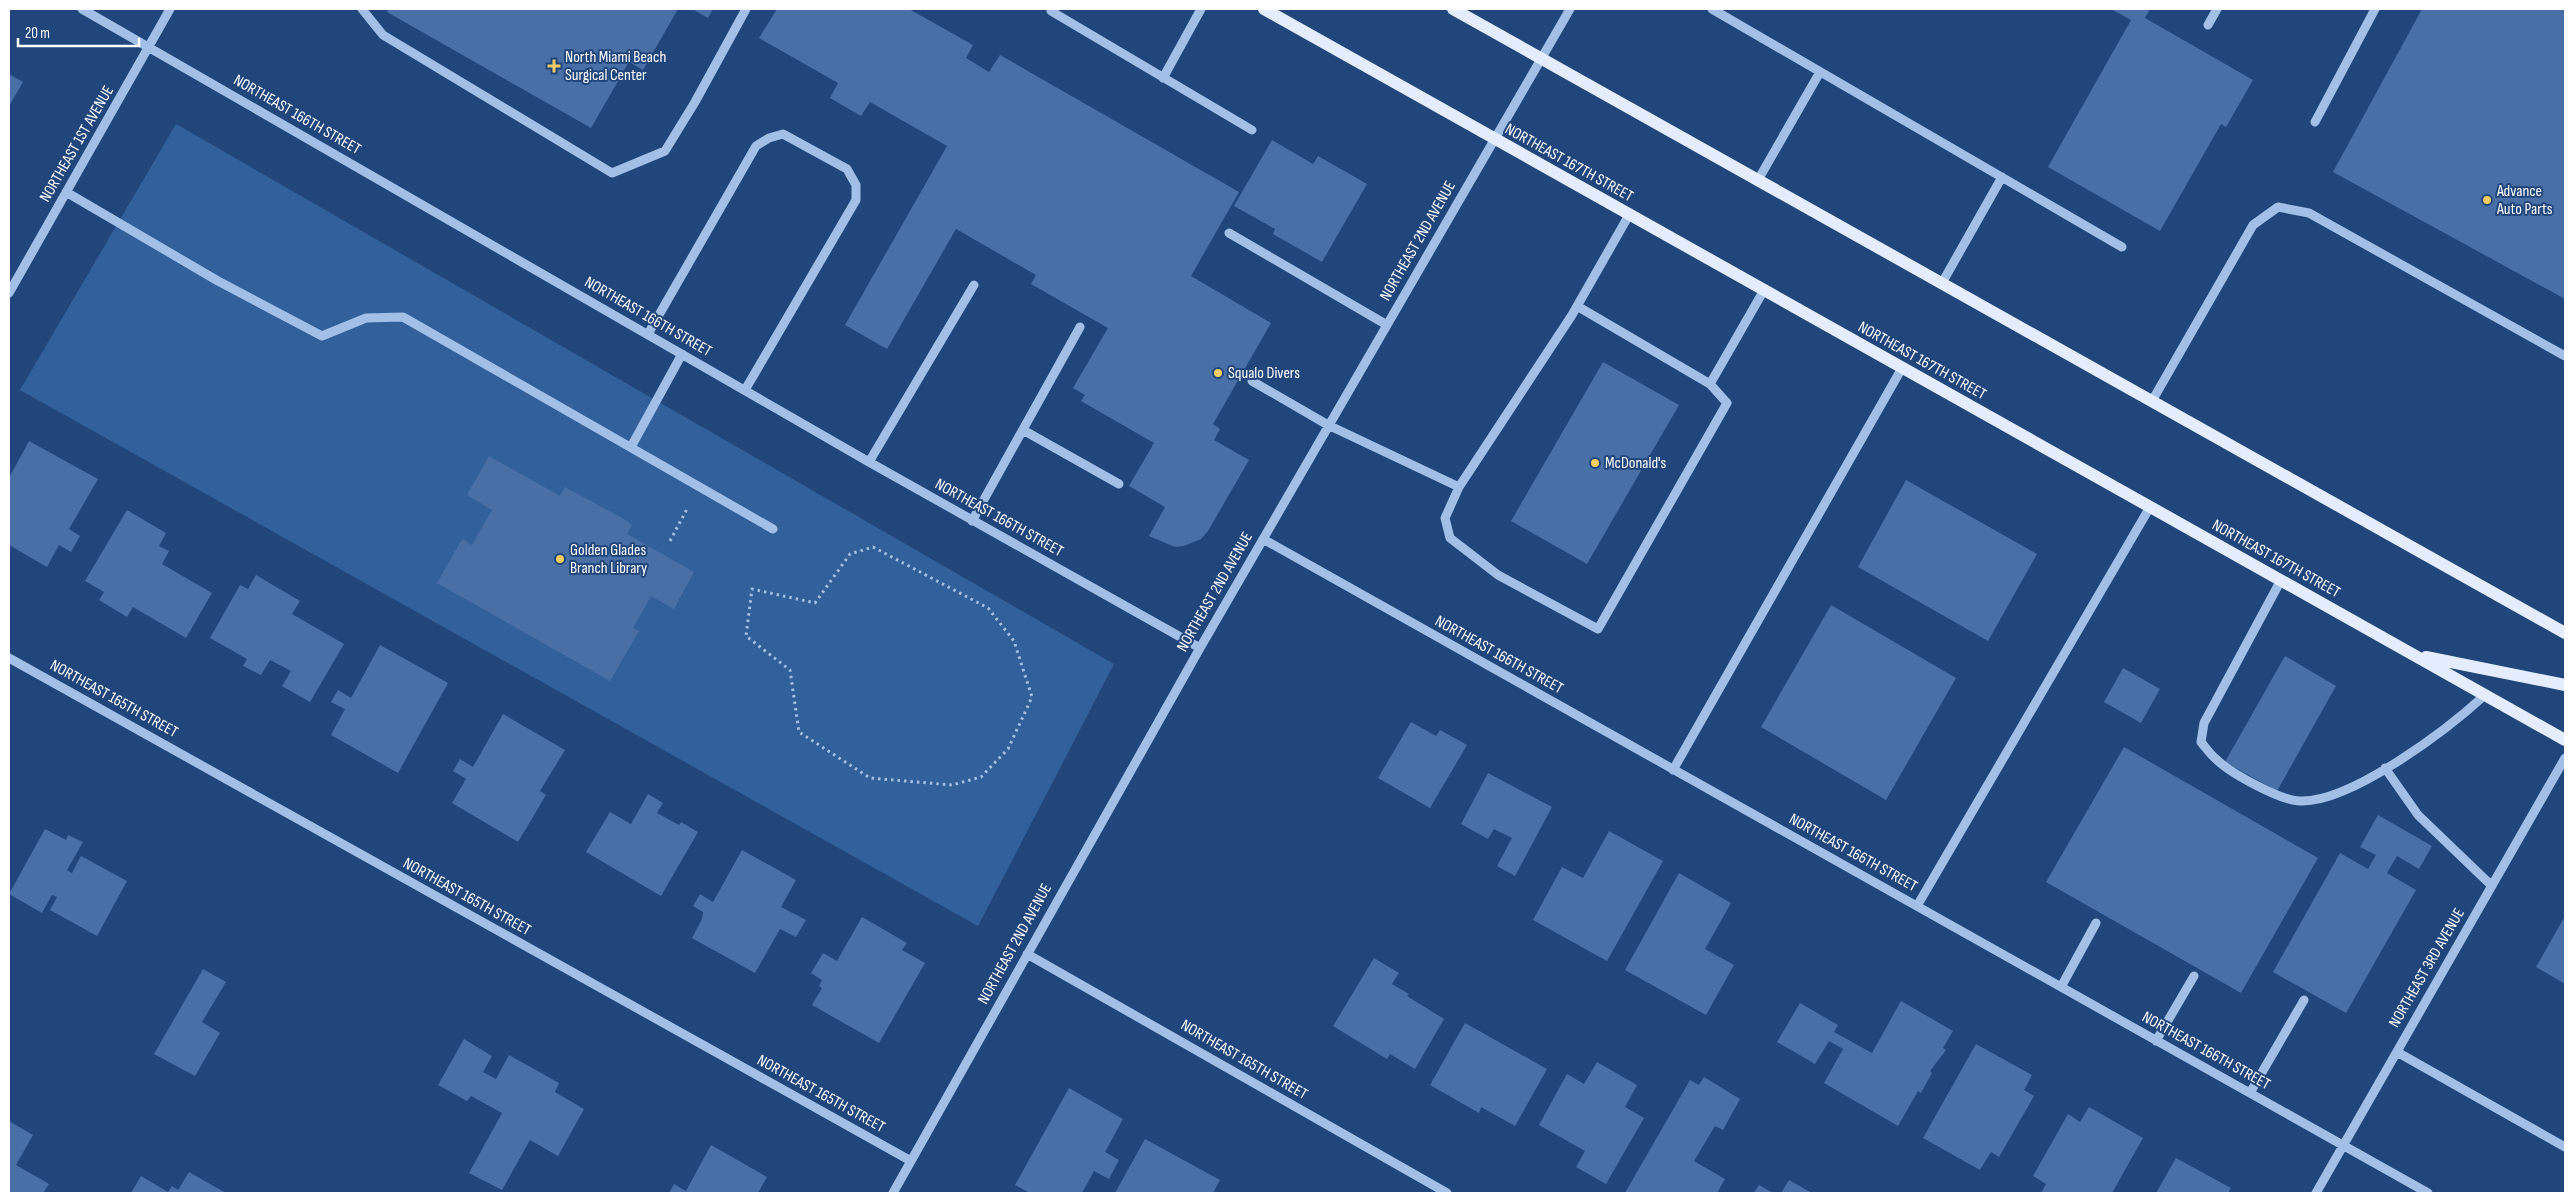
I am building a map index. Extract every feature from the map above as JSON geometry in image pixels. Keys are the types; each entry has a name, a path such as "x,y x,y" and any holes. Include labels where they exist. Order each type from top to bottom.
{"main road":[{"name":"NORTHEAST 167TH STREET","path":"1264,9 2565,740"},
{"path":"1453,9 2565,633"},
{"path":"2413,654 2565,685"}],"street":[{"name":"NORTHEAST 166TH STREET","path":"82,9 868,462 1200,648"},
{"name":"NORTHEAST 1ST AVENUE","path":"9,293 170,9"},
{"path":"362,9 383,36 612,173 665,151 695,102 746,9"},
{"path":"1163,78 1201,9"},
{"name":"NORTHEAST 2ND AVENUE","path":"893,1193 1200,648 1570,9"},
{"path":"1712,9 2122,247"},
{"path":"2208,24 2217,9"},
{"path":"2315,122 2374,9"},
{"path":"1051,12 1252,130"},
{"path":"1758,180 1820,72"},
{"path":"648,334 756,146 769,138 783,134 847,169 856,185 856,200 745,390"},
{"path":"1942,283 2002,177"},
{"path":"66,192 218,281 322,336 366,318 403,317 773,529"},
{"path":"2152,401 2253,225 2278,207 2309,213 2565,356"},
{"path":"1577,306 1710,384 1727,403 1598,629 1498,575 1450,538 1444,518 1459,487 1577,306 1629,215"},
{"path":"1229,233 1387,324"},
{"path":"868,462 974,285"},
{"path":"1710,384 1764,290"},
{"path":"972,521 1080,327"},
{"path":"630,447 682,354"},
{"path":"1673,770 1902,368"},
{"path":"1252,381 1328,425 1459,487"},
{"path":"1022,430 1118,484"},
{"path":"1917,906 2150,507"},
{"name":"NORTHEAST 166TH STREET","path":"1263,539 2428,1193"},
{"path":"2280,580 2204,722 2201,742 2215,759 2229,770 2270,791 2298,801 2321,799 2411,754 2466,713 2485,695"},
{"name":"NORTHEAST 165TH STREET","path":"9,658 911,1162"},
{"name":"NORTHEAST 3RD AVENUE","path":"2316,1193 2565,758"},
{"path":"2384,768 2418,815 2492,886"},
{"path":"2061,987 2096,923"},
{"name":"NORTHEAST 165TH STREET","path":"1027,954 1447,1193"},
{"path":"2156,1041 2194,976"},
{"path":"2250,1094 2304,1000"},
{"path":"2396,1052 2565,1147"}],"path":[{"path":"670,541 700,486"},
{"path":"873,547 988,608 1014,640 1032,697 1008,749 981,777 952,784 870,778 799,732 790,670 746,636 752,589 815,603 850,554 873,547"}],"shaded area":[{"path":"176,124 1114,664 978,926 20,390"}],"building":[{"name":"North Miami Beach Surgical Center","path":"388,9 678,9 643,70 629,62 591,128 387,12"},
{"path":"692,9 713,9 708,18"},
{"path":"777,9 909,9 973,45 966,58 989,72 1000,55 1239,192 1191,276 1271,323 1213,424 1220,429 1214,440 1249,460 1208,531 1201,539 1184,546 1175,547 1149,536 1165,507 1129,486 1154,443 1081,401 1085,395 1073,388 1108,328 1031,284 1036,275 956,229 887,349 845,325 947,146 870,102 861,116 830,98 838,83 759,38"},
{"path":"2111,9 2150,9 2145,18 2253,80 2226,127 2221,124 2160,231 2048,167 2131,20"},
{"path":"2422,9 2565,9 2565,299 2333,172"},
{"path":"9,74 23,82 9,106"},
{"path":"1272,140 1313,164 1318,156 1367,184 1322,262 1273,234 1275,229 1234,206"},
{"name":"McDonald's","path":"1603,362 1679,405 1587,564 1511,521"},
{"path":"29,441 98,479 69,529 80,536 71,552 59,545 47,567 9,545 9,478"},
{"name":"Golden Glades Branch Library","path":"489,456 560,496 565,487 622,518 632,525 627,534 694,572 674,609 651,596 633,628 639,631 610,681 437,583 462,539 472,545 492,510 467,495"},
{"path":"1906,480 2037,554 1988,641 1858,567"},
{"path":"127,510 166,533 159,546 169,551 162,564 212,593 186,638 133,607 127,617 99,600 104,592 85,581"},
{"path":"256,575 300,601 292,614 344,644 310,702 282,686 291,671 270,660 261,675 243,666 247,659 210,638 240,585 248,589"},
{"path":"1831,605 1956,678 1886,800 1761,727"},
{"path":"380,645 448,683 398,773 331,735 345,709 331,702 338,690 351,698"},
{"path":"2285,656 2336,686 2277,791 2225,762"},
{"path":"2123,668 2160,689 2141,723 2104,702"},
{"path":"503,714 565,750 540,791 546,795 518,842 452,803 466,779 453,771 460,759 473,767"},
{"path":"1411,722 1436,736 1440,730 1467,745 1430,808 1378,778"},
{"path":"2124,747 2318,858 2241,993 2046,882"},
{"path":"1488,773 1552,807 1515,876 1497,866 1512,838 1494,829 1488,839 1461,824"},
{"path":"648,794 663,803 657,813 679,825 681,822 698,832 661,896 586,852 610,812 631,824"},
{"path":"2378,815 2432,846 2419,869 2397,856 2387,873 2416,890 2346,1013 2273,972 2340,853 2368,869 2376,855 2360,847"},
{"path":"45,829 66,840 68,835 83,842 67,870 72,873 81,856 127,881 97,936 50,910 57,897 52,895 42,913 9,894"},
{"path":"1609,831 1663,861 1607,961 1533,920 1562,867 1583,878"},
{"path":"742,850 796,880 781,907 806,920 796,937 780,929 755,973 692,938 702,919 703,912 693,906 700,894 713,902"},
{"path":"1679,873 1731,903 1705,949 1734,965 1706,1015 1625,970"},
{"path":"2565,916 2565,984 2536,967"},
{"path":"862,917 907,943 902,950 925,963 879,1043 812,1005 822,988 819,986 822,980 811,973 823,953 837,961"},
{"path":"1374,958 1399,973 1392,984 1409,994 1407,996 1444,1019 1415,1069 1390,1054 1387,1059 1333,1026"},
{"path":"203,969 226,982 202,1022 220,1033 195,1076 154,1054"},
{"path":"1901,1001 1953,1031 1943,1048 1946,1050 1930,1071 1932,1073 1921,1093 1918,1091 1898,1126 1824,1083 1843,1049 1829,1041 1815,1064 1777,1042 1800,1003 1838,1025 1834,1032 1872,1053"},
{"path":"1465,1023 1547,1069 1515,1126 1481,1107 1479,1113 1430,1085"},
{"path":"464,1039 492,1056 483,1072 496,1079 509,1055 559,1083 555,1092 584,1109 558,1156 530,1140 502,1190 469,1173 502,1113 471,1096 467,1101 438,1085"},
{"path":"1976,1044 2032,1075 2024,1090 2034,1096 1999,1157 1991,1152 1980,1170 1923,1138"},
{"path":"1597,1062 1637,1085 1625,1107 1644,1118 1606,1184 1576,1167 1585,1151 1539,1125 1567,1074 1584,1084"},
{"path":"1704,1077 1740,1099 1723,1130 1715,1126 1694,1161 1725,1179 1717,1193 1625,1193 1690,1080 1699,1085"},
{"path":"1069,1088 1123,1119 1105,1152 1119,1160 1109,1179 1094,1171 1082,1193 1030,1193 1015,1185"},
{"path":"2089,1107 2143,1138 2112,1193 2041,1193 2046,1184 2033,1176 2068,1114 2080,1122"},
{"path":"9,1121 33,1135 16,1165 49,1184 43,1193 9,1193"},
{"path":"1145,1139 1220,1180 1213,1193 1115,1193"},
{"path":"711,1145 767,1177 758,1193 669,1193 674,1184 686,1191"},
{"path":"2176,1158 2231,1188 2228,1193 2156,1193"},
{"path":"189,1172 226,1193 131,1193 141,1176 168,1192 172,1186 178,1190"},
{"path":"1789,1180 1812,1193 1781,1193"},
{"path":"1759,1185 1773,1193 1754,1193"}],"place":[{"name":"North Miami Beach Surgical Center","path":"554,66"},
{"name":"Advance Auto Parts","path":"2487,200"},
{"name":"Squalo Divers","path":"1218,373"},
{"name":"McDonald's","path":"1595,463"},
{"name":"Golden Glades Branch Library","path":"560,559"}]}
